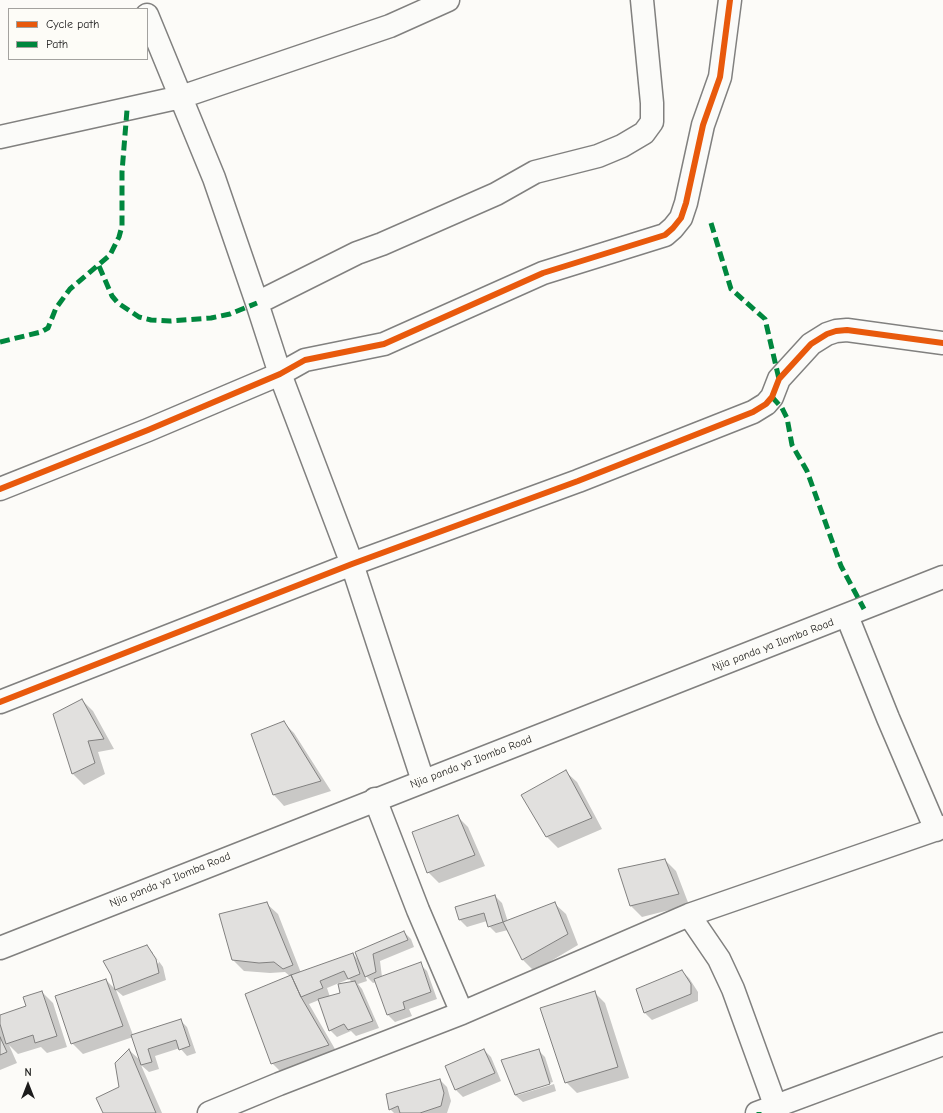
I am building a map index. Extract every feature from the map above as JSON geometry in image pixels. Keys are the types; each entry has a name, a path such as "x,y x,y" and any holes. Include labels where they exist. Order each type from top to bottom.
{"street":[{"path":"0,137 181,97 390,26 448,0"},
{"path":"257,303 357,253 382,244 496,194 535,172 598,156 622,146 644,133 652,122 652,103 642,0"},
{"path":"0,489 148,430 280,374 313,358 384,344 543,273 656,238 673,228 681,218 686,203 703,125 720,77 730,0"},
{"path":"148,17 214,178 280,374 352,564 423,781"},
{"path":"0,702 352,564 578,481 753,412 766,404 772,397 779,379 811,344 827,334 847,330 943,343"},
{"name":"Njia panda ya Ilomba Road","path":"0,948 375,799 847,616 943,577"},
{"path":"209,1113 279,1084 462,1013 690,915 940,828 888,718 847,616"},
{"path":"375,799 418,910 462,1013"},
{"path":"690,915 719,959 733,989 770,1111 943,1044"}],"building":[{"path":"82,699 104,739 88,741 95,763 72,774 53,714"},
{"path":"284,721 321,781 273,795 251,734"},
{"path":"566,770 592,818 546,837 521,795"},
{"path":"458,815 475,855 427,873 412,832"},
{"path":"665,859 679,894 630,906 618,869"},
{"path":"495,895 503,922 488,927 484,913 459,920 455,907"},
{"path":"267,902 293,965 283,969 274,962 259,963 232,960 219,914"},
{"path":"555,902 568,934 522,960 503,922"},
{"path":"404,931 408,940 373,954 376,972 365,977 355,952"},
{"path":"147,945 156,959 159,973 115,990 111,975 103,961"},
{"path":"353,953 360,974 348,979 344,971 320,981 323,988 301,997 291,975"},
{"path":"421,962 431,992 403,1002 405,1009 387,1015 374,979"},
{"path":"682,970 691,984 691,994 644,1013 636,989"},
{"path":"291,975 301,997 329,1045 271,1064 245,994"},
{"path":"106,979 123,1026 71,1044 55,996"},
{"path":"355,981 373,1021 348,1030 344,1024 329,1031 318,999 340,993 338,984"},
{"path":"42,991 57,1036 35,1043 33,1035 6,1044 0,1024 0,1015 26,1006 23,997"},
{"path":"595,991 618,1067 565,1083 540,1008"},
{"path":"181,1019 190,1046 179,1050 176,1040 148,1049 152,1062 141,1065 131,1035"},
{"path":"0,1037 7,1052 0,1055"},
{"path":"129,1049 156,1113 103,1113 96,1098 119,1087 115,1063"},
{"path":"484,1049 495,1073 455,1090 445,1066"},
{"path":"539,1049 550,1084 515,1095 501,1060"},
{"path":"440,1079 444,1093 441,1106 420,1113 400,1113 398,1106 389,1110 386,1094"}],"marked path":[{"path":"0,342 41,332 48,328 56,308 70,289 110,255 119,237 122,226 122,172 127,110"},
{"path":"711,223 731,289 765,319 779,379"},
{"path":"99,266 112,296 118,303 139,317 151,320 170,321 211,318 230,314 257,303"},
{"path":"772,397 782,408 787,418 792,445 807,471 841,566 864,609"}],"cycle path":[{"path":"0,489 148,430 280,374 305,360 384,344 543,273 665,235 681,218 686,203 703,125 720,77 730,0"},
{"path":"0,702 352,564 578,481 753,412 766,404 772,397 779,379 811,344 827,334 847,330 943,343"}]}
